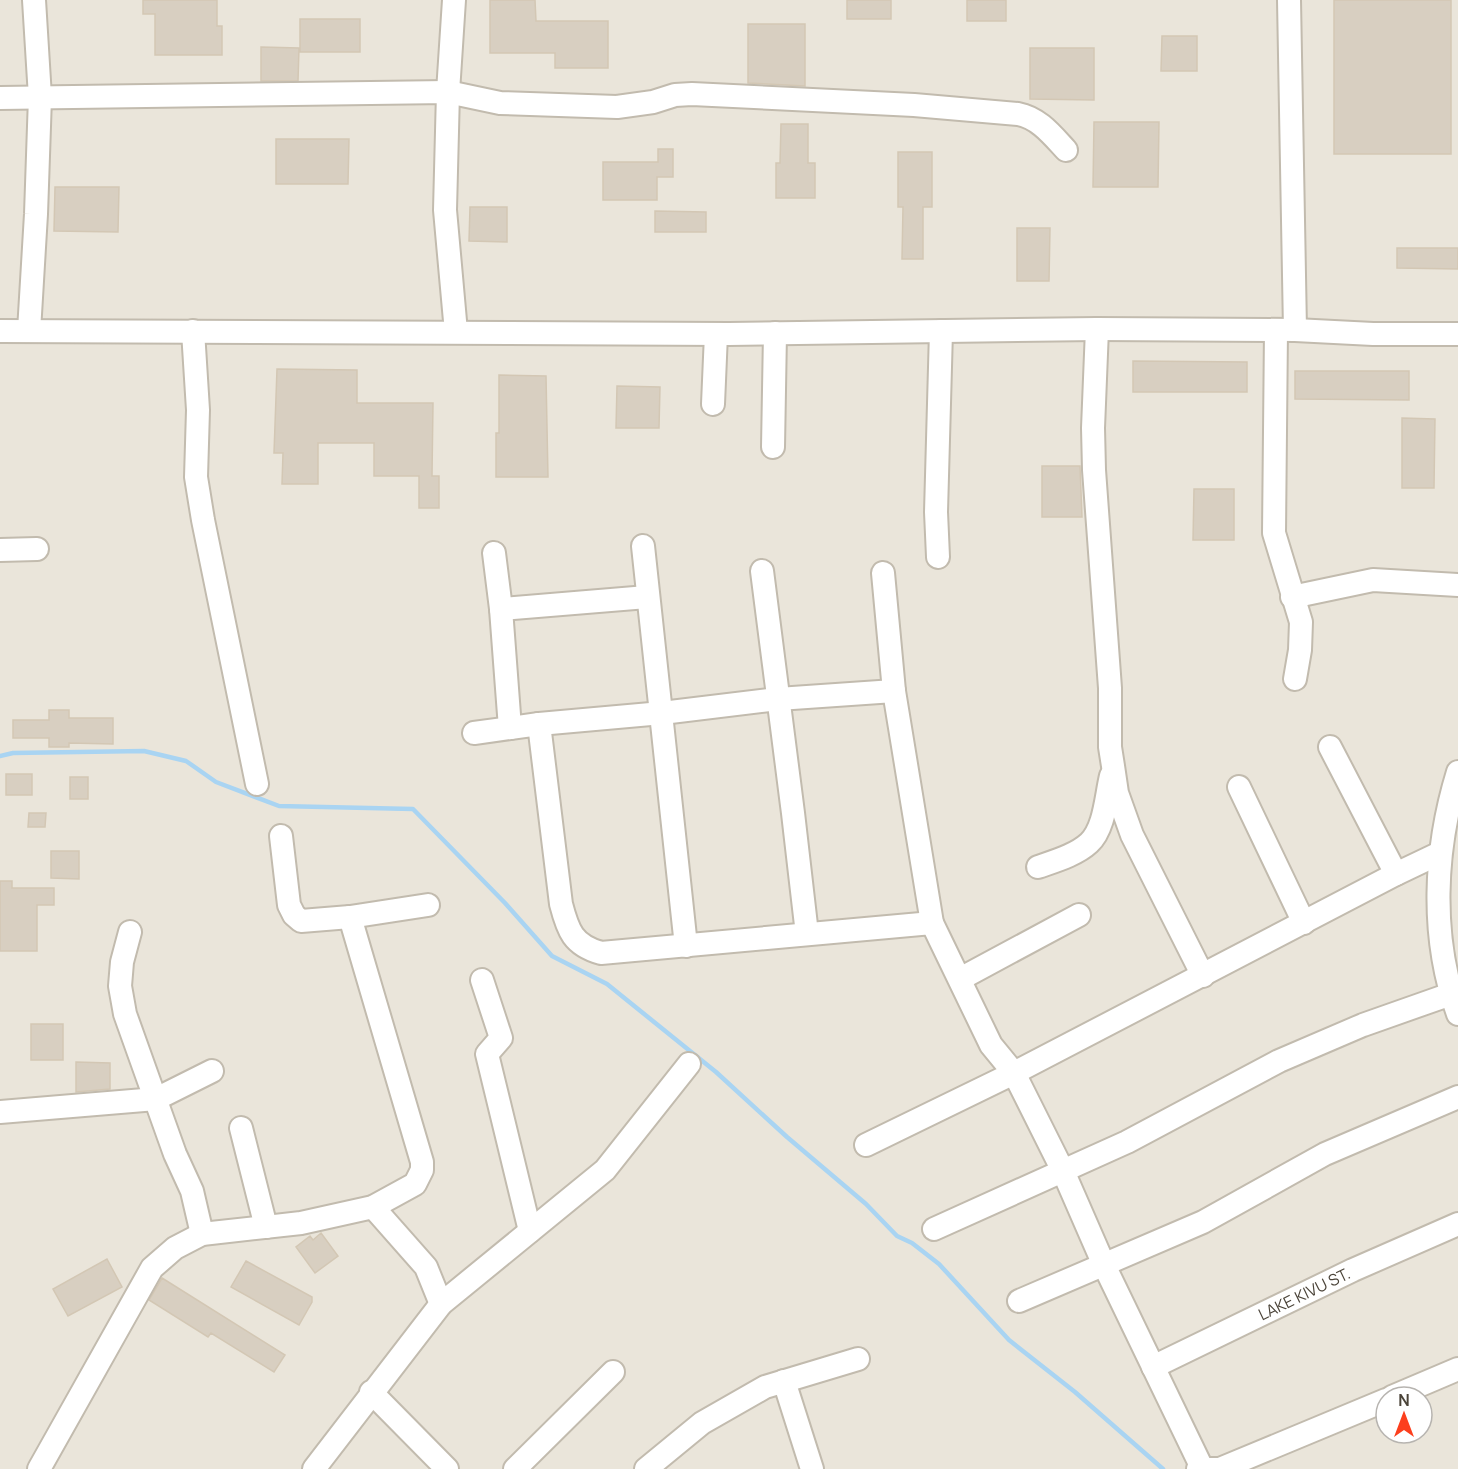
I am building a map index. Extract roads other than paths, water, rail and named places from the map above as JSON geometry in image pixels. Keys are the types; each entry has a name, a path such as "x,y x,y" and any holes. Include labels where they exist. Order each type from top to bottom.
{"street":[{"path":"29,331 40,97 34,0"},
{"path":"454,0 448,92 446,210 456,332"},
{"path":"1289,0 1286,330 1274,533 1300,622 1300,650 1295,679"},
{"path":"0,98 448,92 511,103 617,107 653,102 675,95 692,94 1011,113 1033,118 1066,150"},
{"path":"1097,329 1093,428 1094,470 1108,665 1110,747 1117,793 1132,835 1203,976"},
{"path":"0,331 716,334 1097,329 1458,334"},
{"path":"193,331 198,488 257,784"},
{"path":"938,558 936,512 941,331"},
{"path":"773,447 775,333"},
{"path":"713,404 716,334"},
{"path":"643,546 686,946"},
{"path":"0,550 37,549"},
{"path":"494,553 501,609 510,728"},
{"path":"762,571 807,934"},
{"path":"883,573 894,691 932,923 991,1046 1014,1073 1063,1171 1104,1265 1200,1469 1220,1469 1374,1405"},
{"path":"1292,597 1373,579 1458,585"},
{"path":"501,609 647,597"},
{"path":"474,733 778,699 894,691"},
{"path":"539,724 561,904 569,930 575,939 590,950 602,953 932,923"},
{"path":"1330,747 1396,874"},
{"path":"1038,867 1067,856 1090,843 1100,826 1113,766"},
{"path":"934,1229 1127,1142 1279,1061 1363,1025 1454,1004 1442,950 1438,908 1440,853 1458,772"},
{"path":"1239,787 1304,923"},
{"path":"281,836 289,905 294,915 301,921 351,917 428,905"},
{"path":"866,1145 1014,1073 1440,853"},
{"path":"960,979 1079,915"},
{"path":"39,1469 152,1268 175,1248 202,1234 301,1223 373,1207 415,1184 420,1178 422,1165 351,917"},
{"path":"130,932 122,962 120,986 125,1014 175,1154 196,1203 202,1234"},
{"path":"482,980 501,1038 487,1054 530,1231"},
{"path":"314,1469 441,1304 605,1170 689,1064"},
{"path":"0,1112 156,1099 212,1071"},
{"path":"1019,1301 1203,1222 1325,1154 1458,1097"},
{"path":"241,1128 266,1227"},
{"path":"373,1207 426,1267 441,1304"},
{"name":"LAKE KIVU ST.","path":"1153,1367 1353,1270 1458,1224"},
{"path":"646,1469 702,1423 765,1387 858,1359"},
{"path":"1420,1385 1458,1369"},
{"path":"515,1469 613,1372"},
{"path":"784,1381 812,1469"},
{"path":"371,1392 447,1469"}],"waterway":[{"path":"0,756 13,753 144,751 186,761 216,782 279,806 413,809 505,903 552,956 607,984 716,1072 787,1137 866,1204 897,1236 912,1243 939,1264 1009,1340 1075,1392 1163,1469"}]}
